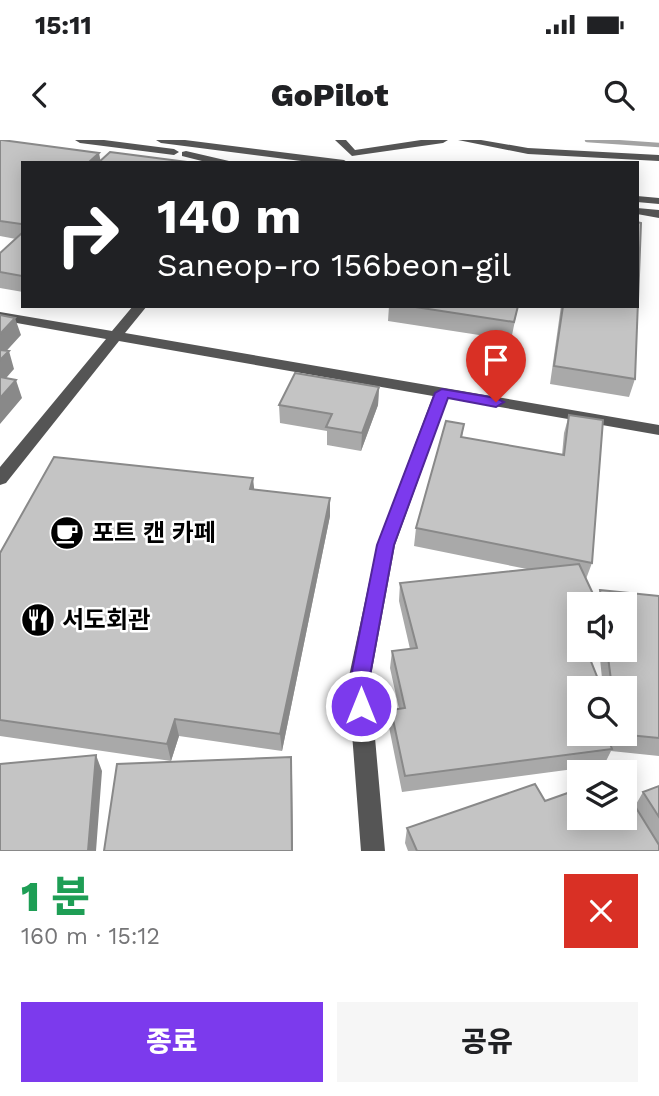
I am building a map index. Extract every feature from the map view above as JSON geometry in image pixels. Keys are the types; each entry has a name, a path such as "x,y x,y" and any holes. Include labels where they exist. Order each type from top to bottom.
{"street":[{"path":"80,140 242,161"},
{"path":"161,140 328,161"},
{"path":"340,140 352,153 443,140"},
{"path":"463,140 528,151 659,158"},
{"path":"173,152 216,161"},
{"path":"259,161 266,153"},
{"path":"639,199 659,201"},
{"path":"639,211 659,214"},
{"path":"0,479 138,308"},
{"path":"0,316 659,430"},
{"path":"373,851 359,681 386,545 442,393"}],"building":[{"path":"0,140 99,153 90,161 21,161 21,224 0,221"},
{"path":"110,152 180,161 100,161"},
{"path":"639,222 641,223 639,275"},
{"path":"21,234 21,276 0,272 0,253"},
{"path":"422,308 518,308 514,322"},
{"path":"563,308 638,308 635,379 554,366"},
{"path":"0,315 15,318 0,334"},
{"path":"0,350 9,351 0,360"},
{"path":"295,373 379,387 362,433 326,427 332,414 279,405"},
{"path":"0,377 16,380 0,398"},
{"path":"569,415 603,420 592,563 416,528 446,421 464,424 461,437 564,455"},
{"path":"54,457 253,478 250,489 330,498 280,734 175,719 167,744 0,720 0,553"},
{"path":"579,564 592,592 567,592 567,662 591,662 597,676 567,676 567,746 611,746 612,749 405,776 391,710 405,708 392,651 417,648 400,583"},
{"path":"637,594 659,596 659,738 637,736 637,676 610,676 609,662 637,662"},
{"path":"96,755 88,851 0,851 0,764"},
{"path":"291,757 292,851 104,851 117,764"},
{"path":"535,784 545,801 567,793 567,830 637,830 637,809 659,845 659,851 417,851 407,828"},
{"path":"659,786 659,817 643,792"}],"waterway":[{"path":"587,140 659,145"}],"place":[{"name":"포트 캔 카페","path":"67,533"},
{"name":"서도회관","path":"38,620"}],"route":[{"path":"361,706 359,681 386,545 442,393 496,402"}]}
